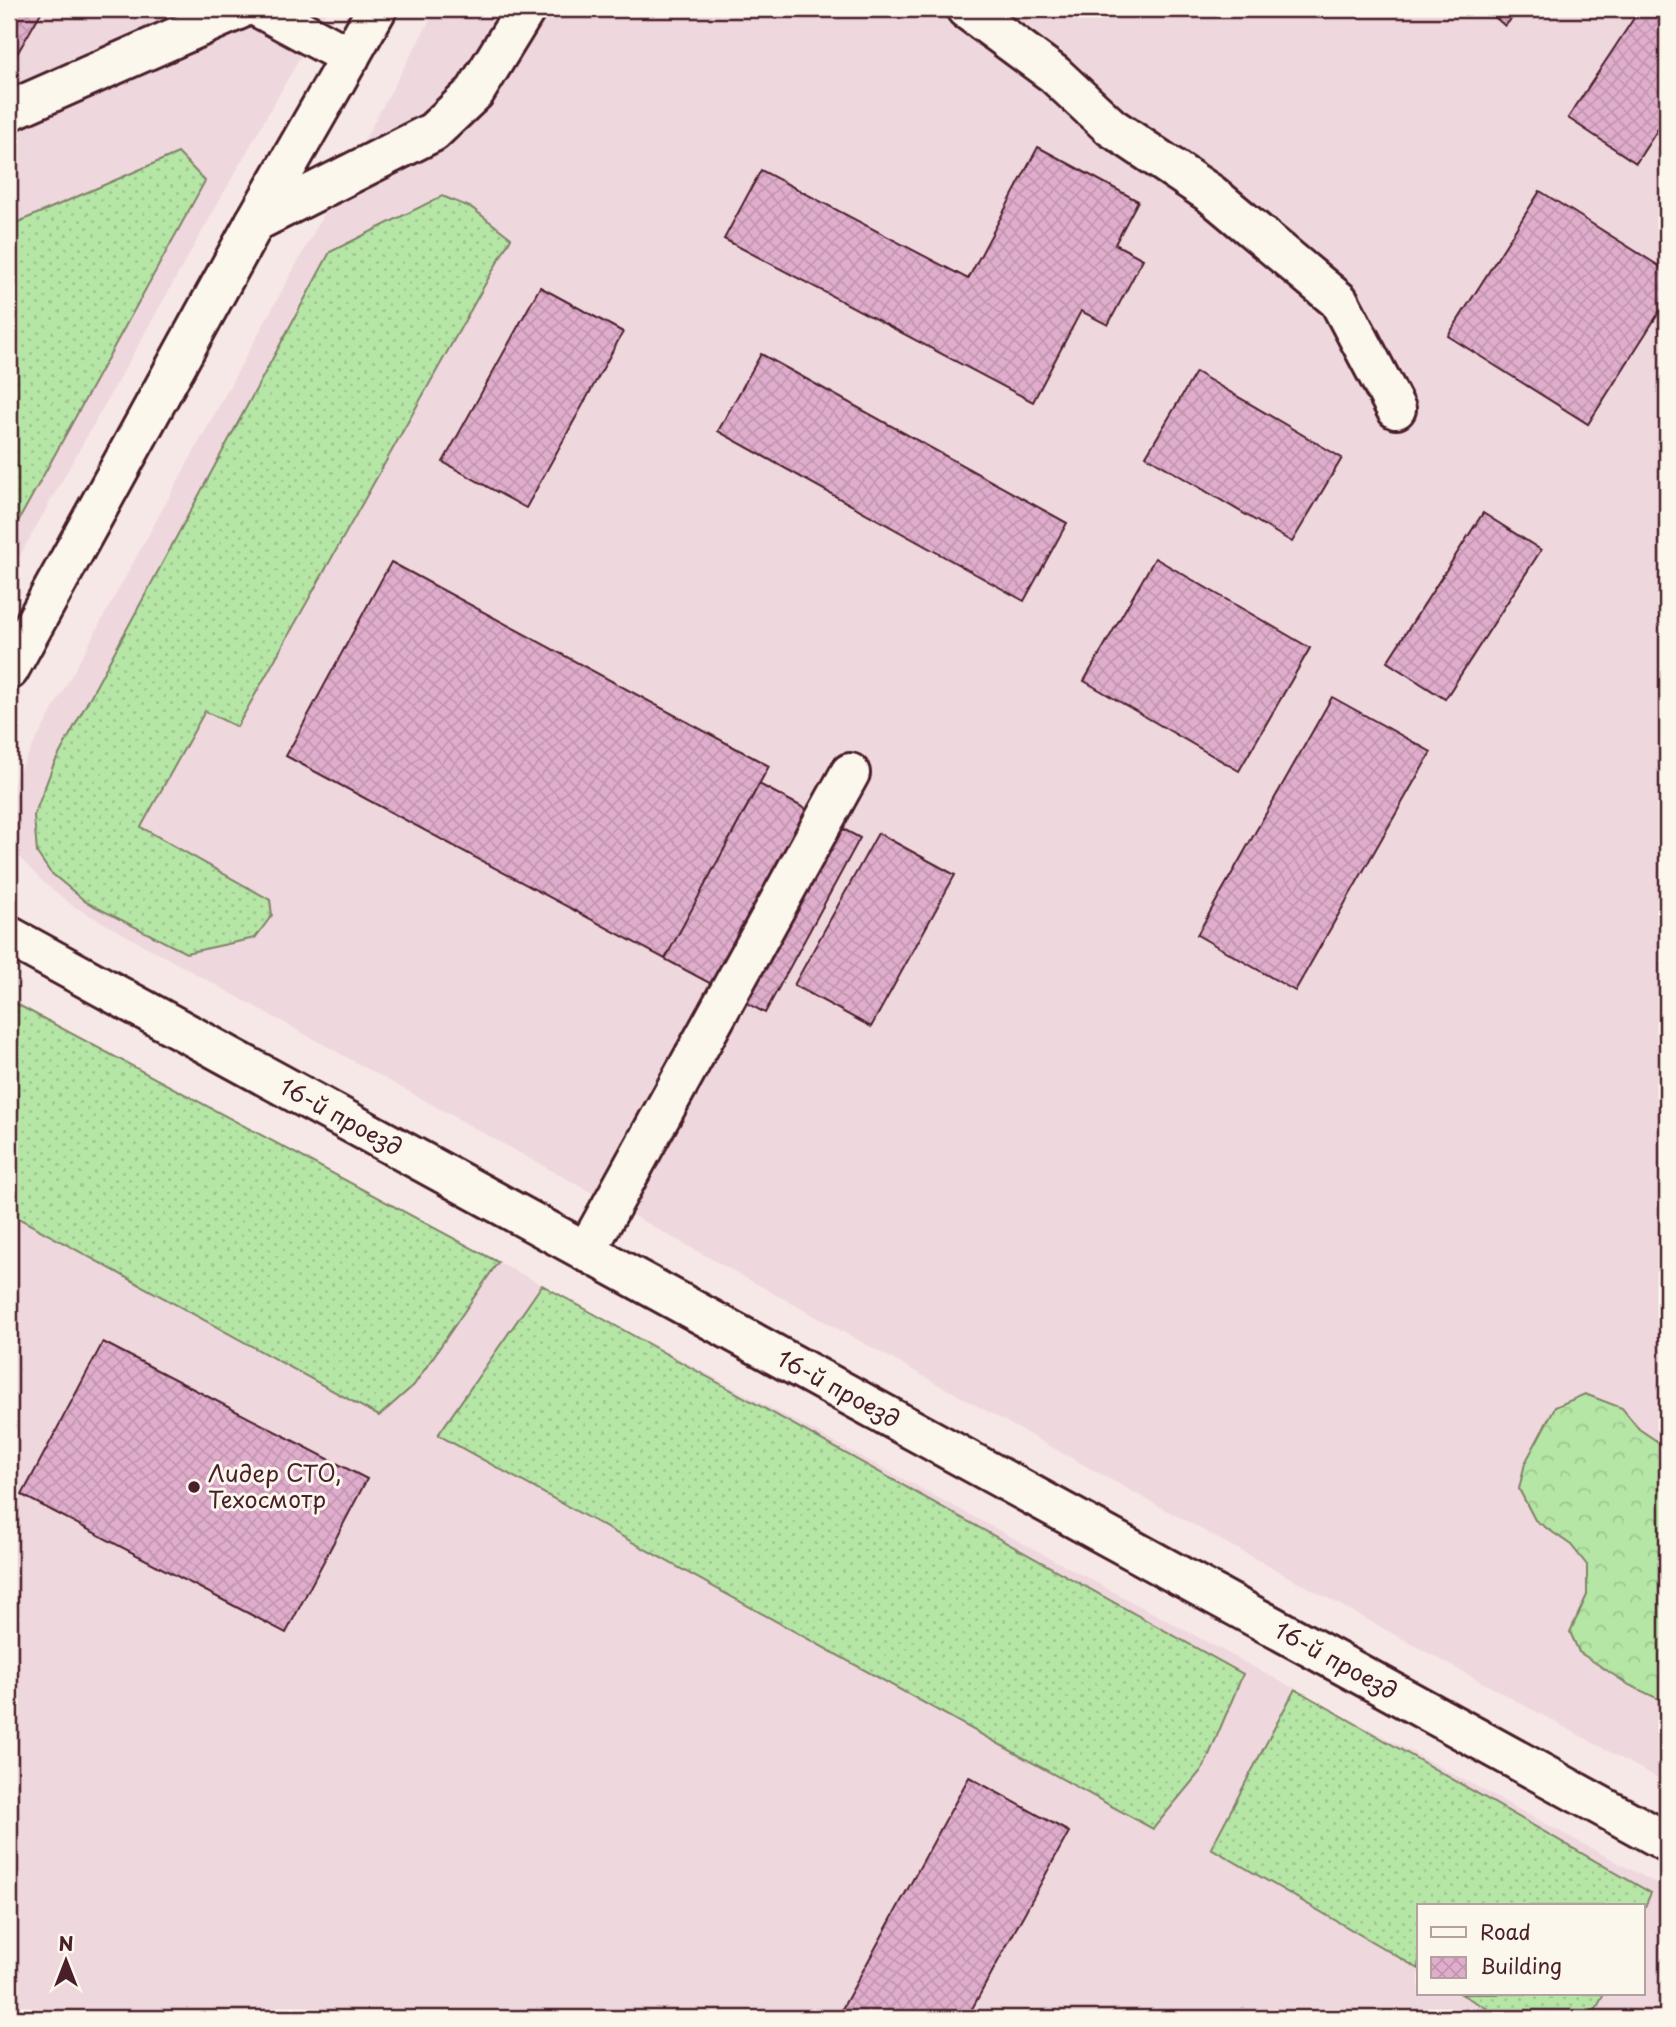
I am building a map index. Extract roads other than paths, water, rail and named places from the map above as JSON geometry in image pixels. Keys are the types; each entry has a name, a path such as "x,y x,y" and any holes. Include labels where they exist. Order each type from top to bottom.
{"street":[{"path":"9,111 240,9"},
{"path":"261,9 350,57"},
{"path":"9,670 255,222 377,9"},
{"path":"255,222 433,132 475,92 526,9"},
{"path":"965,9 1054,74 1111,127 1211,194 1339,301 1396,410"},
{"path":"586,1252 850,773"},
{"name":"16-й проезд","path":"9,936 1667,1842"}],"place":[{"name":"Лидер СТО, Техосмотр","path":"194,1487"}]}
